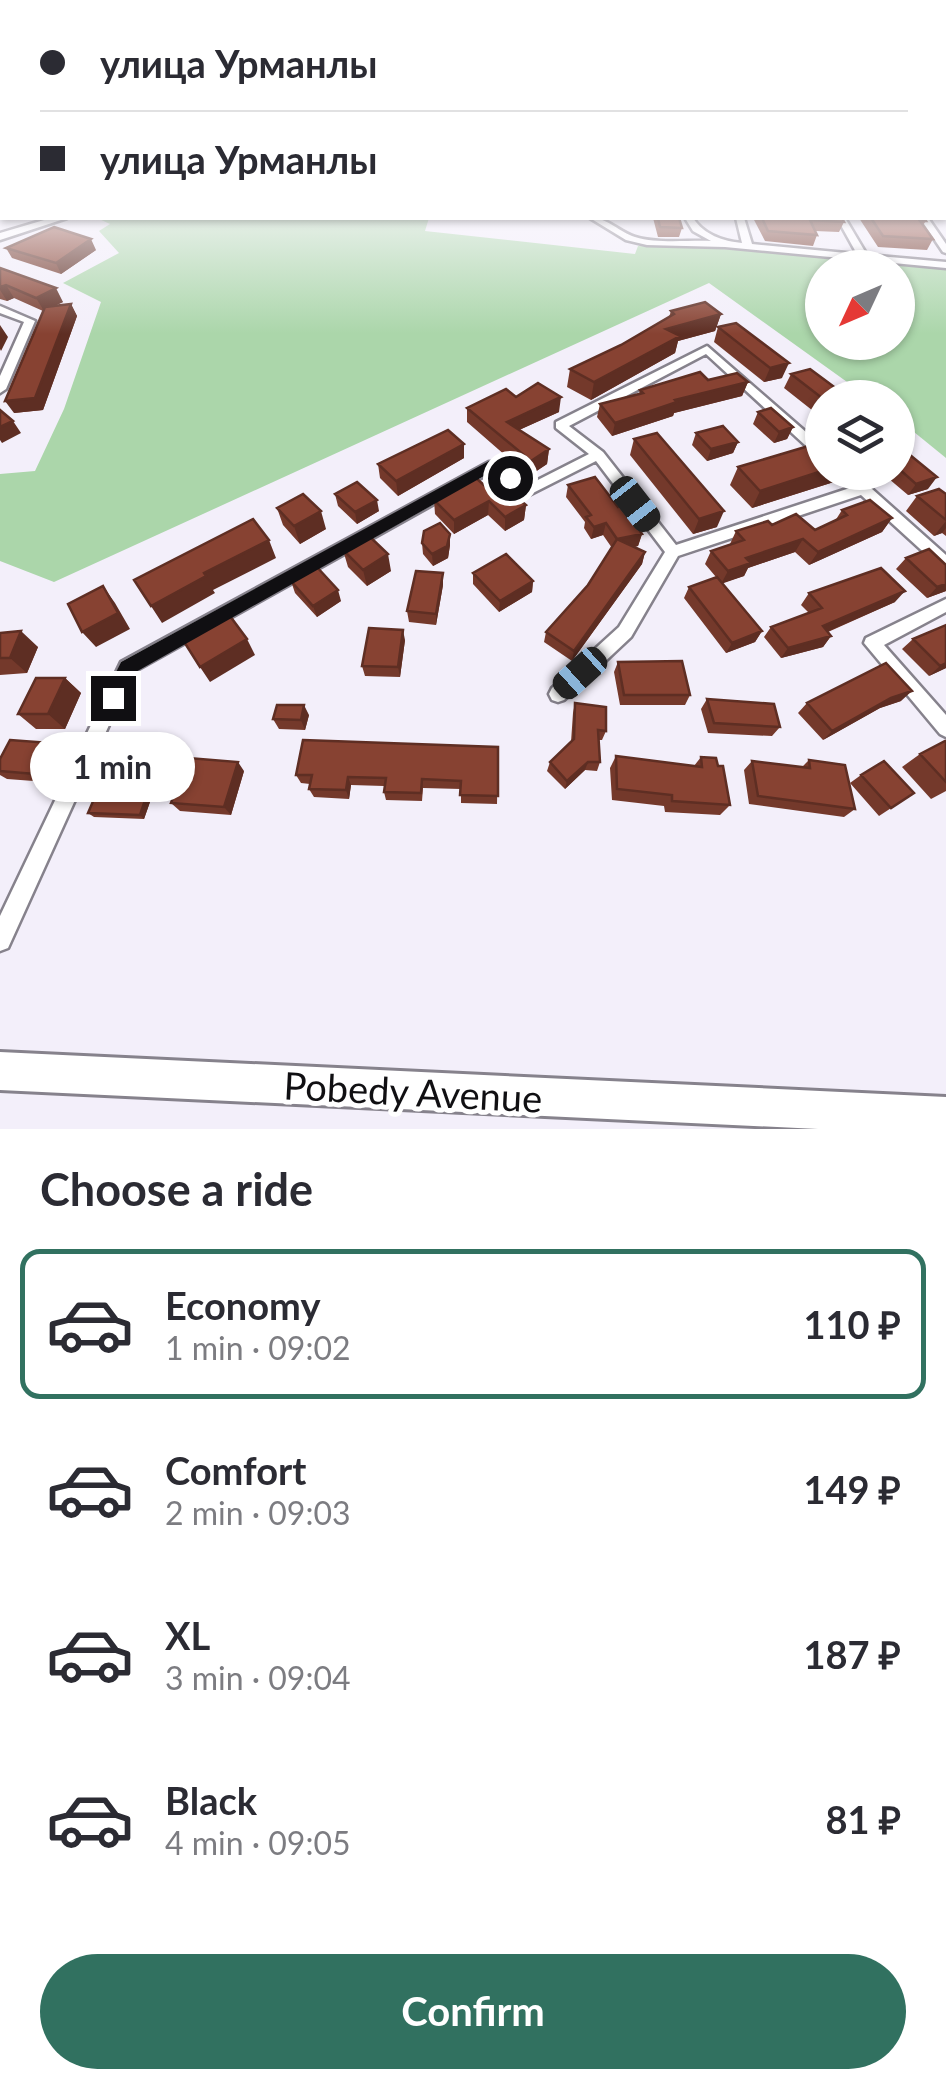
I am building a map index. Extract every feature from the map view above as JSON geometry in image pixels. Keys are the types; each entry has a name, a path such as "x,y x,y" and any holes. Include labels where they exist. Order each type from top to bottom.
{"main road":[{"name":"Pobedy Avenue","path":"0,1071 946,1116"}],"street":[{"path":"0,238 28,229"},
{"path":"612,229 640,245 725,244 805,253"},
{"path":"697,229 725,244"},
{"path":"743,229 748,247"},
{"path":"931,229 946,250"},
{"path":"915,263 946,266"},
{"path":"0,309 30,322 0,390"},
{"path":"673,552 598,455 560,425 706,349 805,438"},
{"path":"0,940 127,667 494,465 527,491 598,455"},
{"path":"558,694 625,632 673,552 859,490"},
{"path":"863,490 946,564"},
{"path":"946,606 872,643 946,728"}],"green space":[{"path":"426,229 635,254 638,246 805,255 805,352 709,283 54,582 0,561 0,474 35,471 64,409 101,302 63,283 119,253 99,231"},
{"path":"915,266 946,269 946,458 915,433 915,380 844,380 816,360 915,360"}],"building":[{"path":"50,229 91,239 56,263 6,248"},
{"path":"814,229 817,235 768,231"},
{"path":"878,229 926,229 933,239 883,236"},
{"path":"0,268 56,288 36,298 6,285 0,287"},
{"path":"705,302 721,314 666,329 680,336 594,382 570,369 621,345 674,314 671,311"},
{"path":"71,304 35,398 5,401 45,307"},
{"path":"736,323 789,363 770,368 718,327"},
{"path":"810,369 825,380 805,380 805,385 791,374"},
{"path":"700,372 708,380 737,373 748,382 675,400 615,423 600,404 643,393 640,390"},
{"path":"538,383 561,397 507,422 549,449 531,461 467,408 506,389 516,397"},
{"path":"771,408 793,427 779,432 758,412"},
{"path":"0,410 13,421 0,427"},
{"path":"723,426 738,442 711,449 696,433"},
{"path":"448,430 464,444 396,481 378,464"},
{"path":"657,433 724,511 699,519 634,439"},
{"path":"805,447 805,476 760,491 738,467"},
{"path":"915,459 937,477 915,483"},
{"path":"595,477 618,507 623,505 642,534 617,539 606,523 594,527 586,517 591,515 568,485"},
{"path":"476,478 494,494 506,488 526,505 505,517 489,501 454,520 434,500"},
{"path":"357,482 377,500 355,512 335,494"},
{"path":"939,489 946,494 946,520 917,496"},
{"path":"303,494 321,511 294,526 277,508"},
{"path":"870,500 892,518 818,552 803,539 746,558 751,563 728,571 711,551 744,540 736,531 768,521 772,525 796,514 815,530 847,515 842,510"},
{"path":"253,519 269,540 151,606 134,580"},
{"path":"440,523 450,534 447,546 432,554 422,543 424,531"},
{"path":"368,535 388,554 363,570 343,550"},
{"path":"617,539 645,552 574,651 546,632 588,585"},
{"path":"929,549 946,565 946,584 937,587 906,558"},
{"path":"506,554 533,581 500,601 473,573"},
{"path":"316,566 338,590 313,606 291,581"},
{"path":"881,568 905,591 823,626 831,636 788,648 771,627 822,608 809,593"},
{"path":"416,571 443,573 436,614 407,611"},
{"path":"717,577 762,631 732,643 689,587"},
{"path":"103,586 118,613 82,632 68,604"},
{"path":"227,612 247,639 200,667 181,637"},
{"path":"946,625 946,663 940,666 913,639"},
{"path":"369,628 403,630 398,667 362,666"},
{"path":"21,631 10,658 0,658 0,633"},
{"path":"682,661 690,695 624,695 618,662"},
{"path":"886,663 912,691 891,698 832,731 807,703"},
{"path":"36,678 65,678 48,714 18,714"},
{"path":"707,699 774,704 780,727 714,723"},
{"path":"575,703 606,707 606,731 598,730 600,762 588,762 567,781 550,762 574,739"},
{"path":"277,705 304,705 301,720 273,719"},
{"path":"10,740 51,743 35,774 0,771 0,759"},
{"path":"303,740 498,747 498,796 460,795 461,781 422,779 421,793 384,792 386,778 348,777 346,790 309,789 312,775 296,775"},
{"path":"946,741 946,782 920,754"},
{"path":"616,756 702,767 701,757 716,758 718,766 723,766 730,805 672,801 672,795 617,789"},
{"path":"188,758 238,762 224,807 171,803"},
{"path":"809,760 845,765 855,809 758,796 752,761 810,768"},
{"path":"884,761 914,793 891,808 861,775"},
{"path":"124,777 153,777 140,815 88,813 100,785 121,786"}],"route":[{"path":"113,698 127,667 494,465 510,478"}]}
